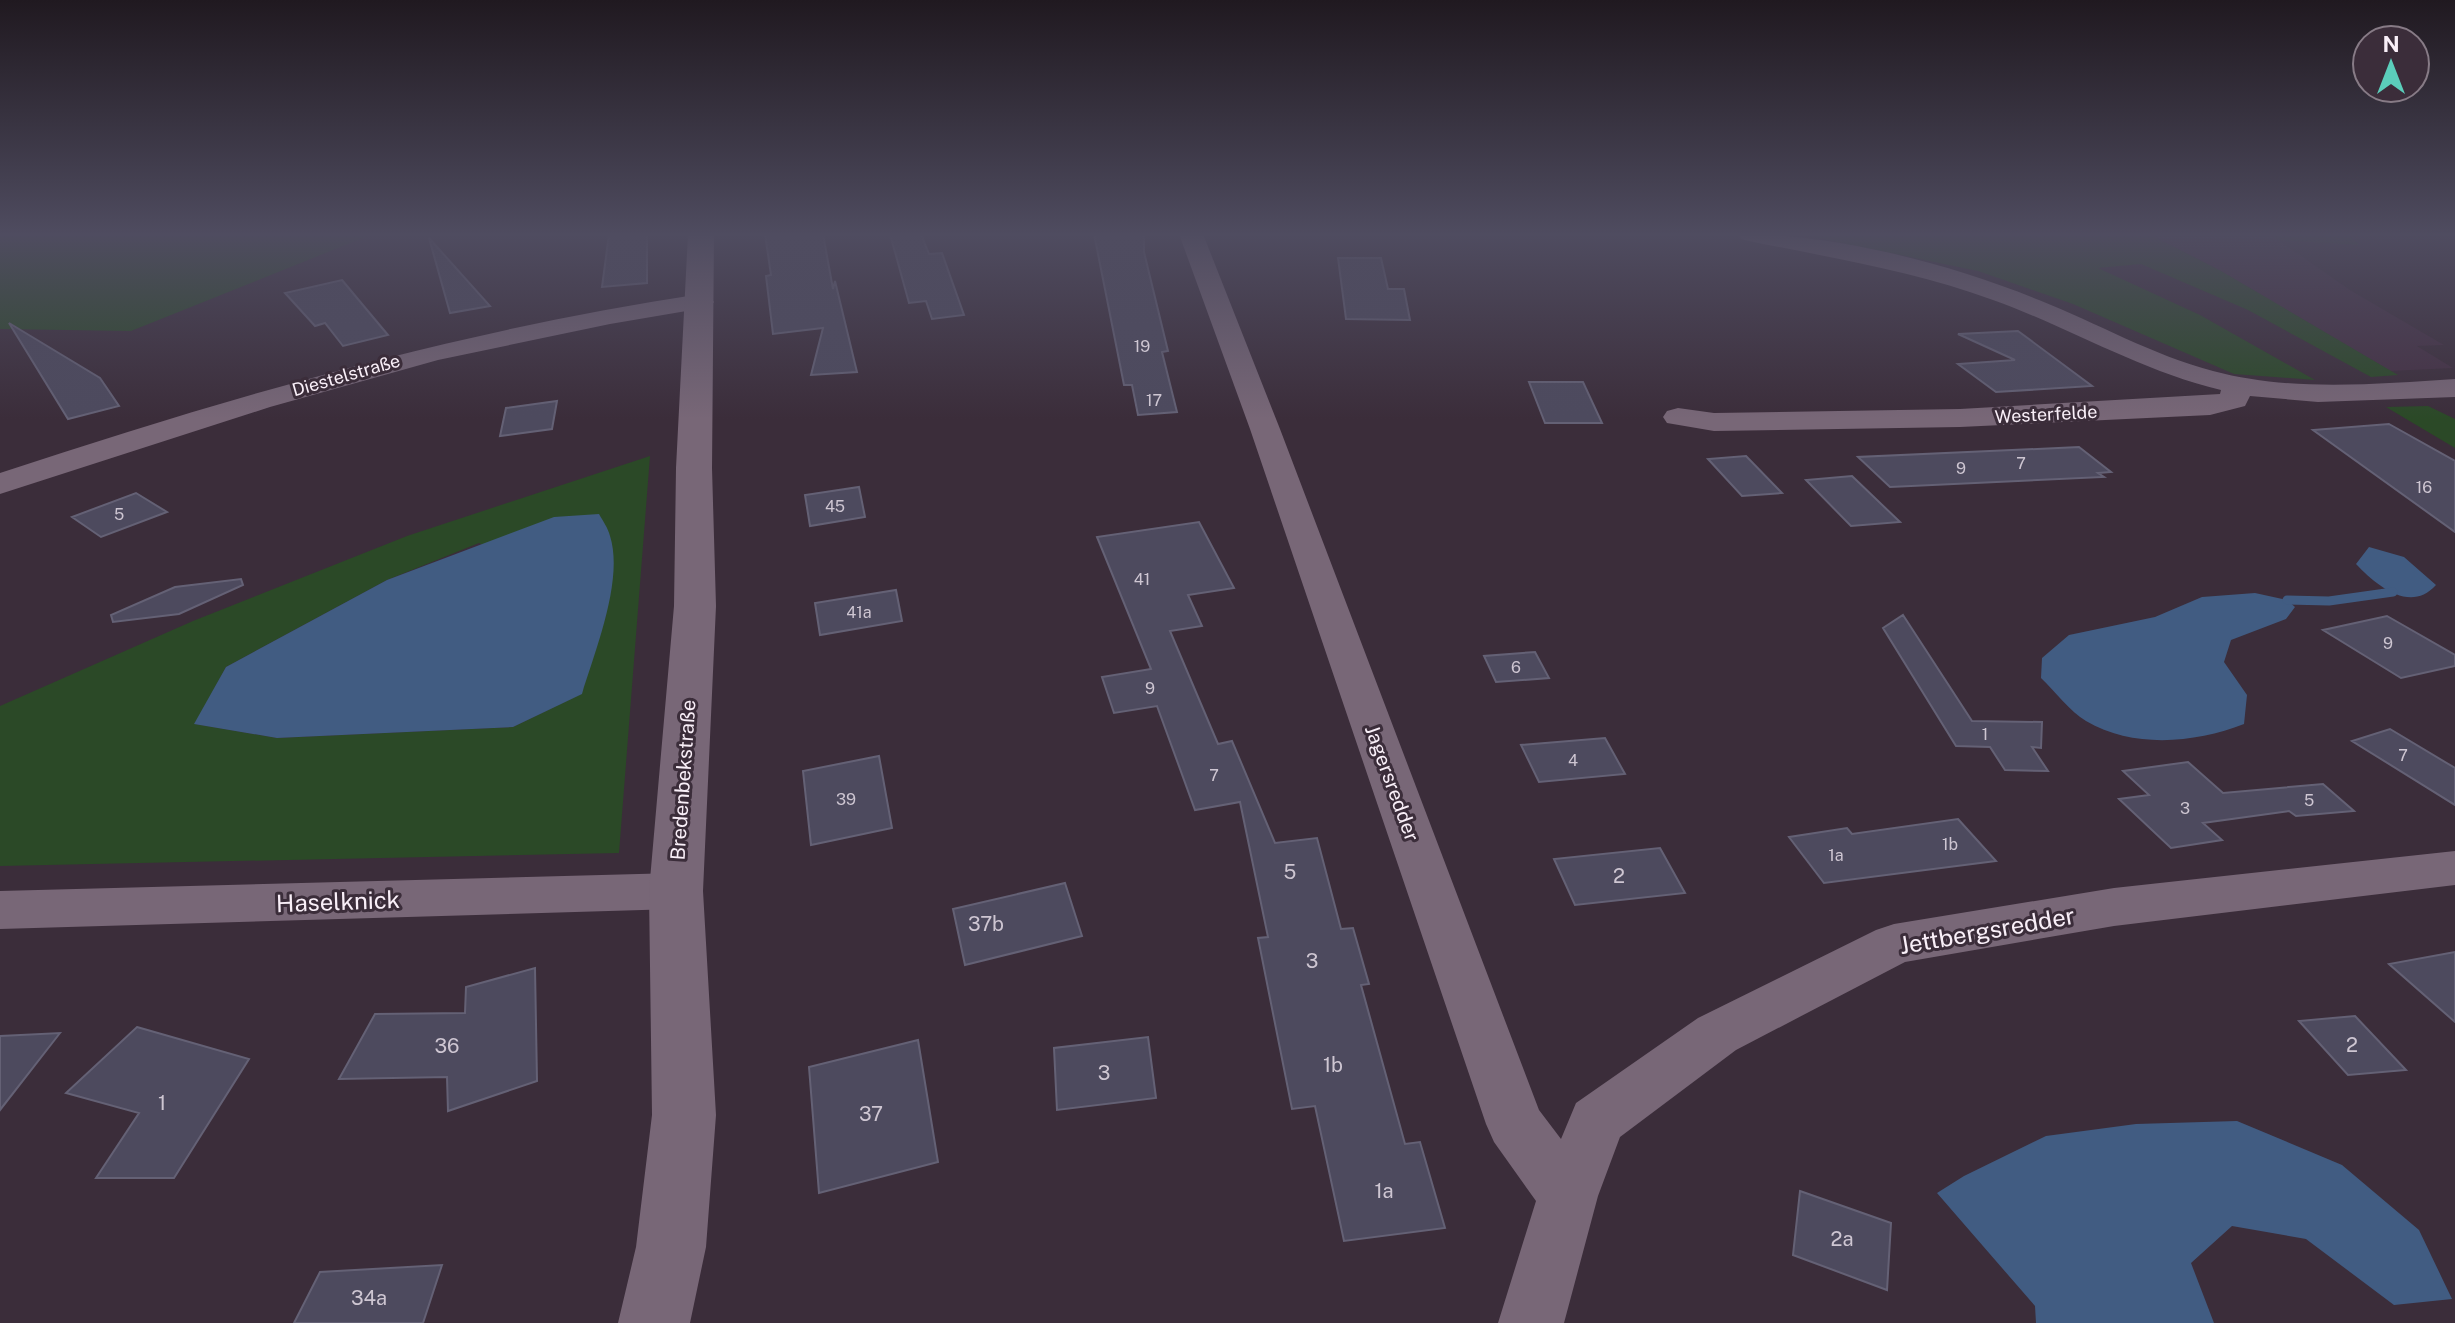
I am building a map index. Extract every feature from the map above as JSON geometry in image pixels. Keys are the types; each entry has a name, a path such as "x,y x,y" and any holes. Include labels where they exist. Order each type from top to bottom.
{"street":[{"name":"Bredenbekstraße","path":"654,1323 671,1247 684,1115 676,891 695,606 694,468 701,296"},
{"name":"Jagersredder","path":"1214,296 1515,1124 1568,1196"},
{"path":"2003,296 2075,323 2182,372 2237,385 2306,394 2455,388"},
{"name":"Diestelstraße","path":"0,484 219,411 409,357 548,326 701,302"},
{"name":"Westerfelde","path":"1678,417 1714,422 1944,418 2210,406 2234,400 2237,385"},
{"name":"Jettbergsredder","path":"1568,1196 1597,1121 1717,1034 1894,944 2114,907 2455,868"},
{"name":"Haselknick","path":"0,910 676,891"},
{"path":"1531,1323 1568,1196"}],"shaded area":[{"path":"2263,296 2360,296 2444,345 2417,346 2453,368 2390,371"}],"green space":[{"path":"0,296 219,296 131,331 0,329"},
{"path":"2049,296 2158,296 2200,315 2315,380 2234,374"},
{"path":"2215,296 2263,296 2398,375 2371,377 2248,310"},
{"path":"2428,406 2455,419 2455,448 2386,407"},
{"path":"650,456 619,853 0,866 0,706 193,621 407,536","holes":["479,543 606,615 581,694 513,727 277,738 195,724 226,667 387,580"]}],"water":[{"path":"599,514 610,536 613,573 606,615 582,694 513,727 277,738 194,724 226,667 387,580 554,517"},
{"path":"2369,547 2404,557 2436,585 2415,597 2405,597 2383,588 2356,564"},
{"path":"2255,593 2287,600 2295,607 2286,619 2231,640 2224,662 2247,695 2244,724 2185,739 2124,736 2080,717 2041,678 2042,658 2069,635 2155,617 2202,597"},
{"path":"2237,1121 2342,1165 2419,1230 2452,1299 2394,1305 2306,1239 2232,1226 2191,1263 2214,1323 2036,1323 2035,1306 1937,1193 1964,1176 2046,1136 2136,1124"}],"building":[{"path":"287,296 355,296 388,335 343,346 325,323 315,326"},
{"path":"445,296 481,296 490,306 450,313"},
{"path":"768,296 839,296 857,372 811,375 823,328 773,334"},
{"path":"907,296 957,296 964,315 932,319 926,301 909,303"},
{"path":"1106,296 1155,296 1168,351 1162,352 1177,412 1138,415 1132,385 1124,385"},
{"path":"1343,296 1405,296 1410,320 1346,319"},
{"path":"9,323 100,378 119,406 68,419"},
{"path":"2018,331 2092,386 1996,392 1958,364 2015,360 1958,334"},
{"path":"1529,382 1583,382 1602,423 1545,423"},
{"path":"557,401 552,429 500,436 506,408"},
{"path":"2389,424 2455,461 2455,532 2313,430"},
{"path":"2079,447 2111,472 2098,473 2104,477 1890,487 1858,457"},
{"path":"1746,456 1782,493 1742,496 1708,459"},
{"path":"1852,476 1900,522 1851,526 1806,480"},
{"path":"859,487 865,517 810,526 805,495"},
{"path":"136,493 167,512 101,537 72,517"},
{"path":"1199,522 1234,588 1188,595 1202,626 1170,631 1218,744 1232,741 1275,843 1317,838 1341,929 1353,928 1369,984 1361,985 1405,1144 1420,1142 1445,1228 1344,1241 1315,1106 1292,1109 1258,938 1268,937 1240,802 1195,810 1157,706 1114,713 1102,677 1151,669 1097,537"},
{"path":"241,579 243,585 179,614 113,622 111,615 175,587"},
{"path":"896,590 902,621 820,635 815,603"},
{"path":"1903,615 1972,721 2042,722 2041,748 2032,747 2048,771 2005,770 1990,747 1956,746 1883,628"},
{"path":"2387,616 2455,655 2455,666 2401,678 2323,630"},
{"path":"1535,652 1549,678 1496,682 1484,656"},
{"path":"2390,729 2455,768 2455,805 2352,741"},
{"path":"1605,738 1625,774 1539,782 1521,745"},
{"path":"879,756 892,828 811,845 803,771"},
{"path":"2188,762 2223,793 2323,784 2354,811 2296,816 2289,811 2203,823 2222,840 2171,848 2119,799 2149,795 2123,771"},
{"path":"1958,819 1996,861 1824,883 1789,837 1847,828 1852,834"},
{"path":"1660,848 1685,893 1575,905 1554,859"},
{"path":"1065,883 1082,936 965,965 953,909"},
{"path":"2455,952 2455,1022 2389,964"},
{"path":"535,968 537,1081 448,1111 447,1077 339,1079 375,1014 465,1013 466,987"},
{"path":"2355,1016 2406,1070 2348,1075 2299,1021"},
{"path":"137,1027 249,1059 174,1178 96,1178 139,1113 66,1093"},
{"path":"60,1033 0,1110 0,1036"},
{"path":"1148,1037 1156,1098 1057,1110 1054,1048"},
{"path":"918,1040 938,1162 819,1193 809,1067"},
{"path":"1800,1191 1891,1223 1887,1290 1793,1255"},
{"path":"442,1265 423,1323 294,1323 320,1272"}],"waterway":[{"path":"2287,600 2329,601 2393,592"}]}
